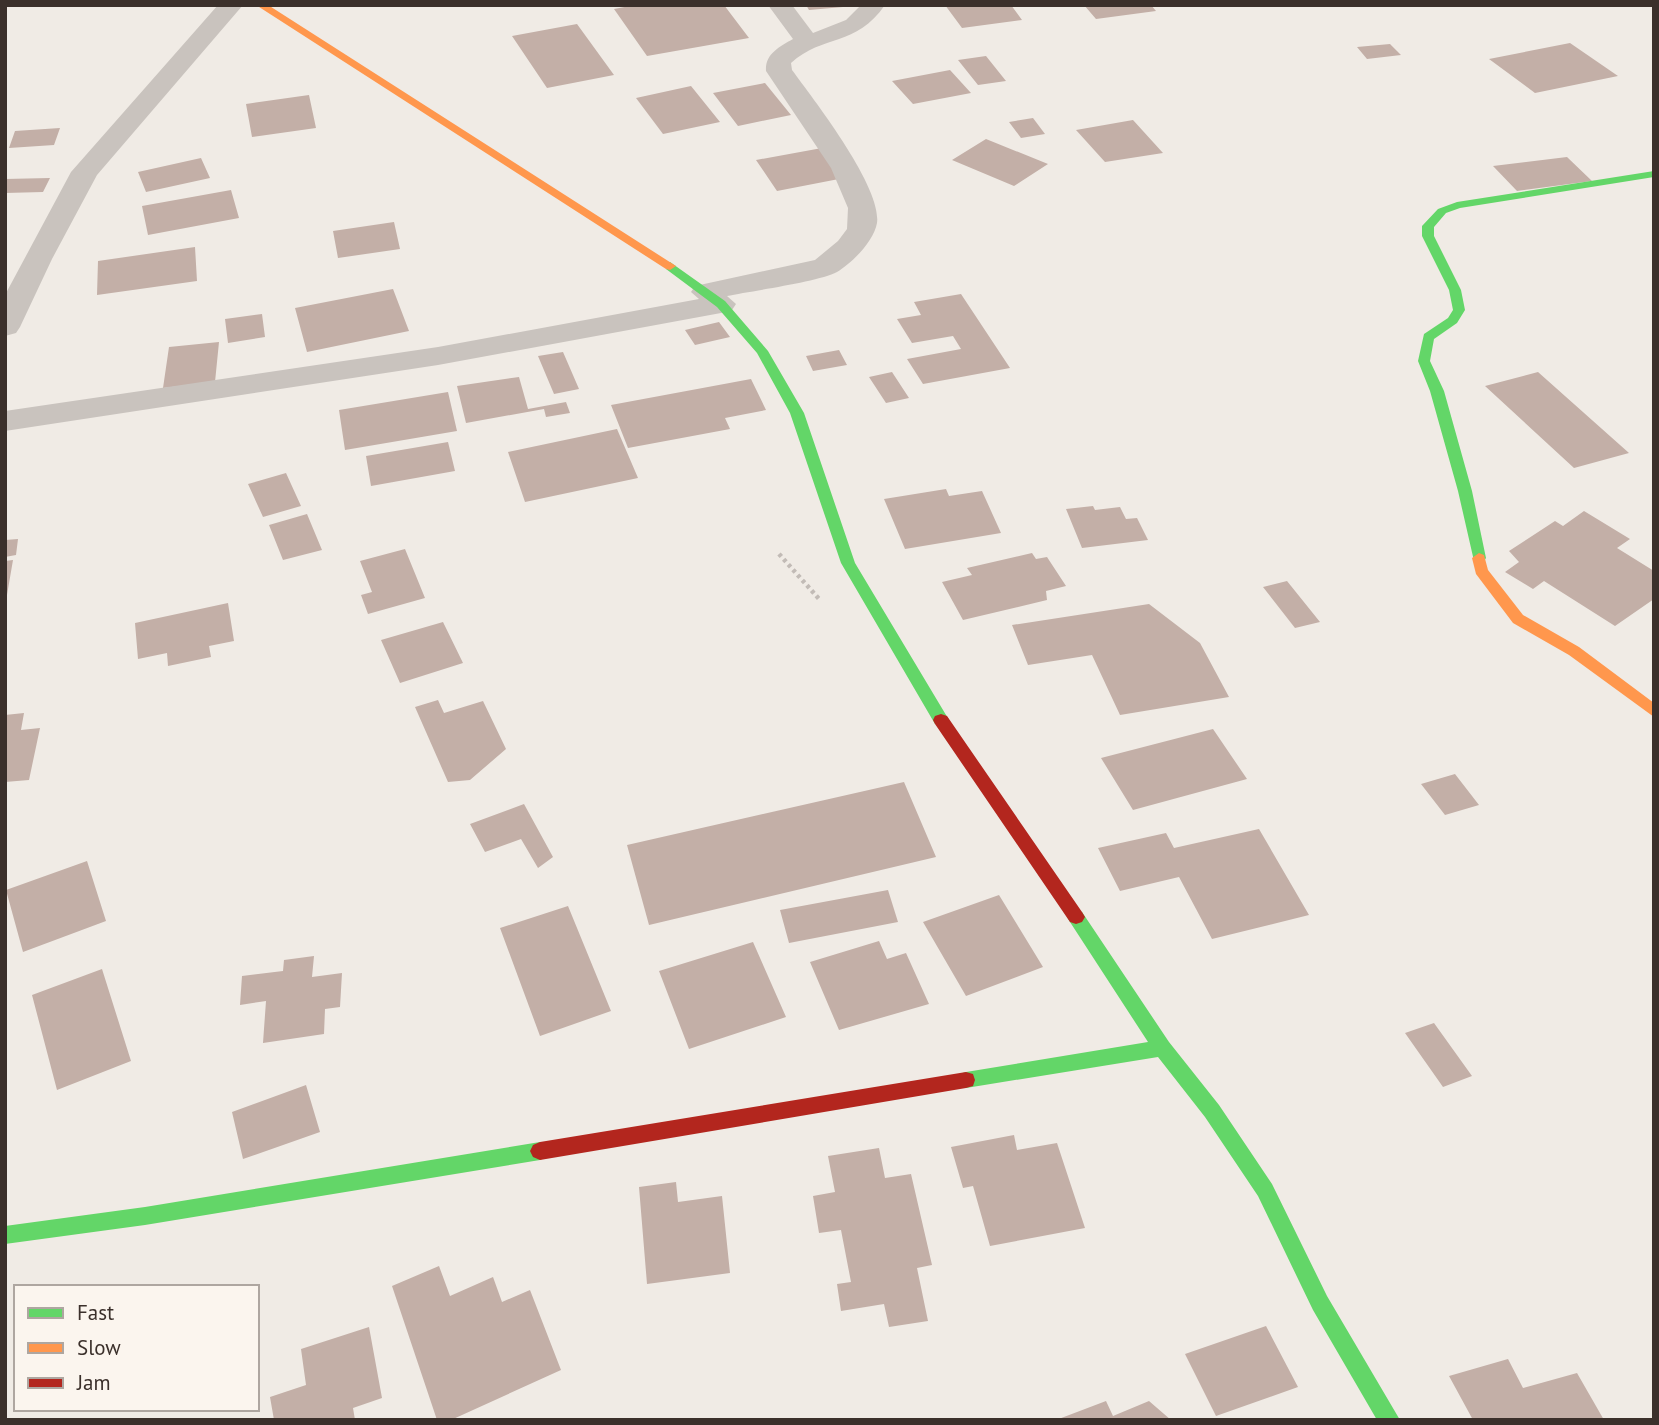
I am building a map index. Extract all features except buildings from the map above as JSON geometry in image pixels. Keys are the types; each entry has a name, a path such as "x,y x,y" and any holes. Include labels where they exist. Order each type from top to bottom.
{"street":[{"path":"5,327 37,259 85,172 231,5"},
{"path":"261,5 676,270 713,298 762,351 797,413 848,562 930,705 1052,881 1162,1048 1212,1111 1265,1190 1320,1303 1389,1420"},
{"path":"780,5 807,41"},
{"path":"5,421 438,356 713,298 825,267 841,256 863,221 859,192 779,71 778,61 786,52 807,41 852,28 866,19 873,5"},
{"path":"1654,174 1457,205 1442,211 1428,226 1428,236 1459,297 1460,309 1458,316 1428,337 1424,361 1437,391 1471,513 1481,571 1518,619 1574,652 1654,711"},
{"path":"5,1235 145,1216 1162,1048"}],"traffic: fast":[{"path":"1479,558 1465,491 1437,391 1424,361 1428,337 1453,320 1459,310 1455,290 1428,236 1428,226 1442,211 1457,205 1654,174"},
{"path":"670,266 721,304 762,351 797,413 848,563 941,720"},
{"path":"1076,917 1162,1048 1212,1111 1265,1190 1320,1303 1389,1420"},
{"path":"966,1080 1162,1048"},
{"path":"5,1235 145,1216 540,1151"}],"traffic: slow":[{"path":"261,5 670,266"},
{"path":"1479,558 1481,571 1518,619 1574,651 1654,711"}],"traffic: jam":[{"path":"941,720 1076,917"},
{"path":"540,1151 966,1080"}]}
